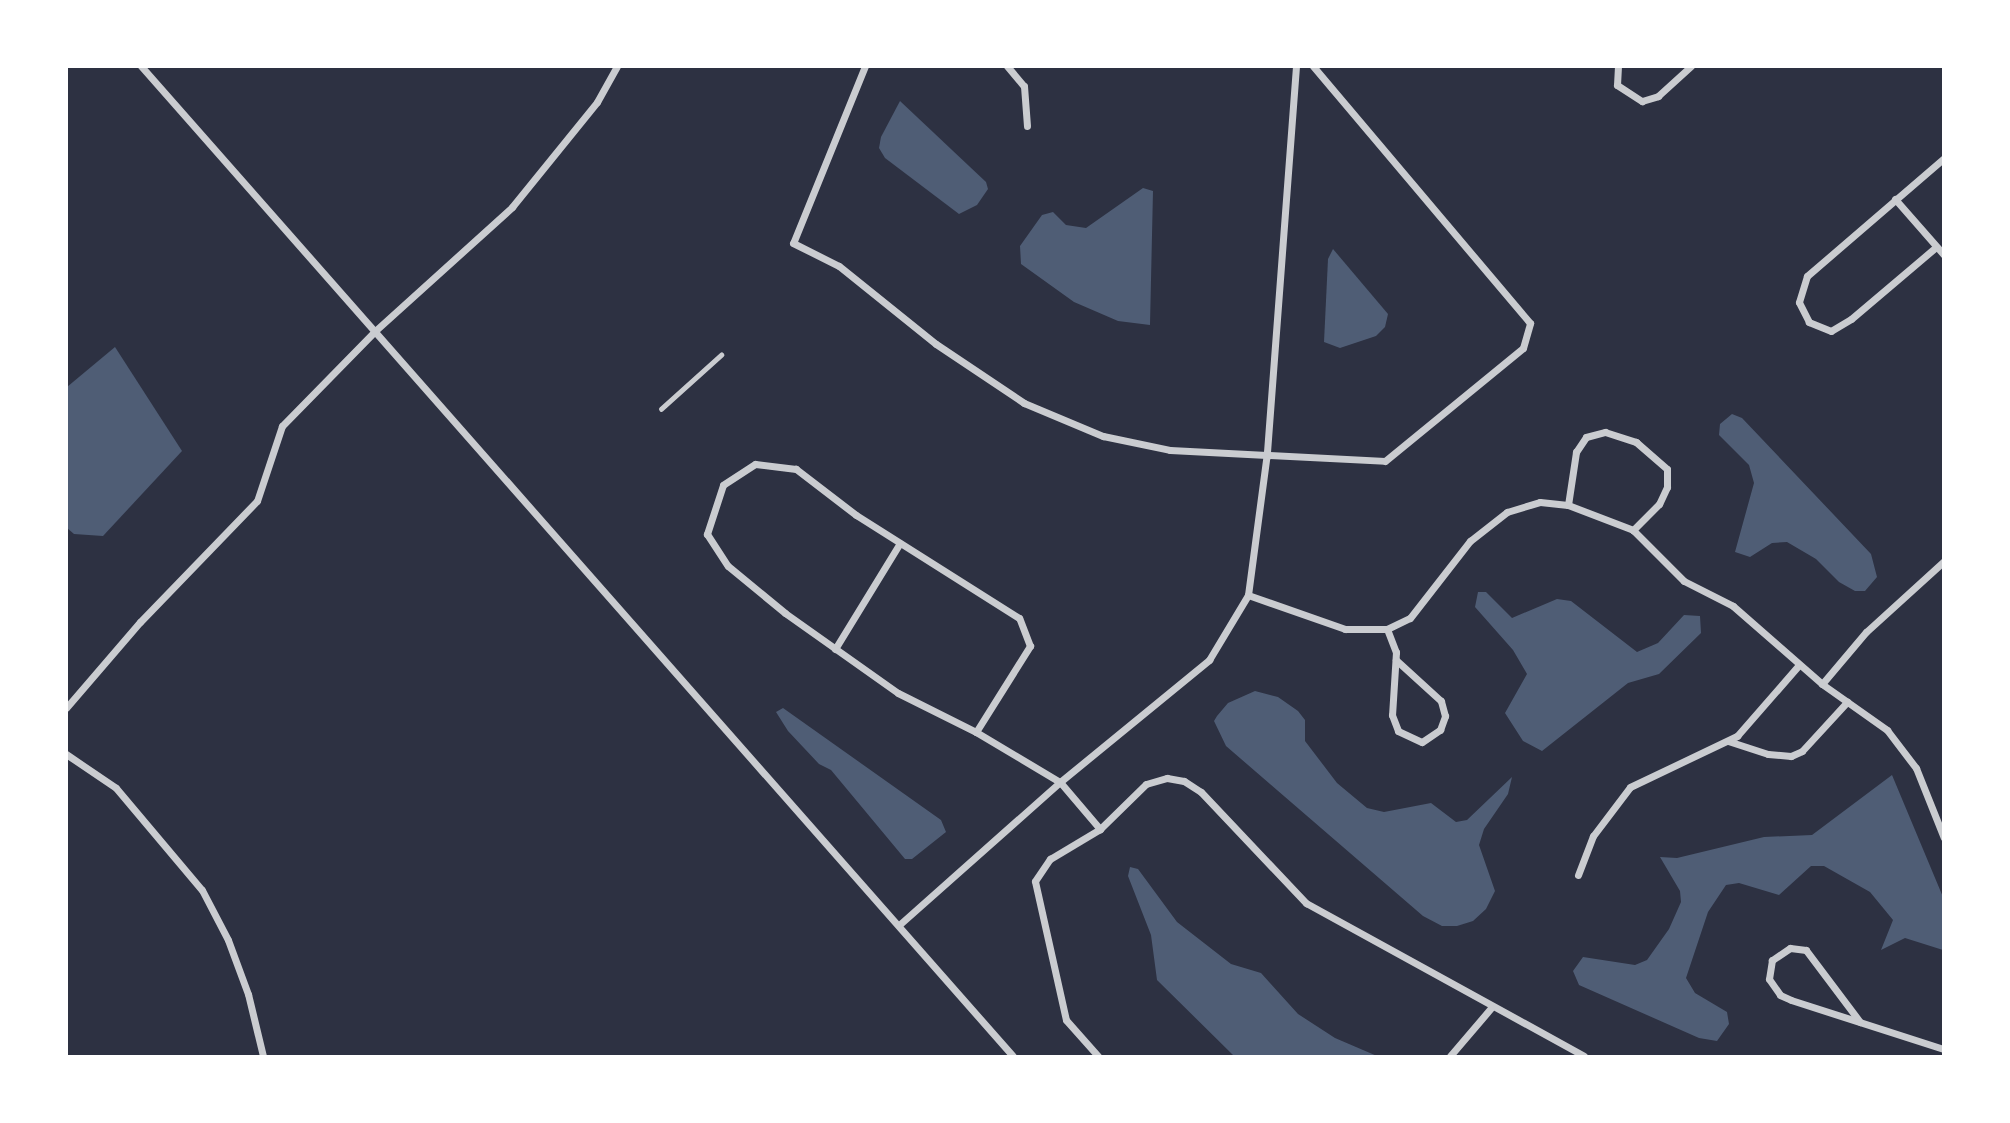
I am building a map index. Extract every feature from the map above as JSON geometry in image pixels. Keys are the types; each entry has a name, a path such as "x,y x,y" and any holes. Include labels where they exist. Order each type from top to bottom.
{"street":[{"path":"141,66 1013,1056"},
{"path":"66,708 140,622 237,527 257,501 282,426 375,331 512,207 597,102 617,66"},
{"path":"865,66 793,243 839,266 936,344 1024,403 1102,436 1170,450 1267,452 1385,461 1523,348 1530,323 1313,66"},
{"path":"1007,66 1024,86 1027,126"},
{"path":"899,925 1060,782 1209,660 1248,595 1267,452 1296,66"},
{"path":"1618,66 1617,85 1642,102 1658,96 1692,66"},
{"path":"1936,247 1851,319 1831,331 1809,322 1799,302 1807,276 1944,158"},
{"path":"1895,199 1944,255"},
{"path":"1568,505 1576,453 1586,437 1605,432 1636,442 1667,469 1667,487 1659,505 1633,530"},
{"path":"976,732 1030,646 1019,618 900,543 796,469 755,464 723,485 707,534 728,566 835,649 898,693 976,732 1060,782 1100,829"},
{"path":"1248,595 1345,629 1387,629 1410,618 1470,541 1507,512 1540,502 1568,505 1633,530 1646,547 1684,582 1733,606 1799,665 1904,748 1944,838"},
{"path":"835,649 900,543"},
{"path":"1822,684 1866,632 1944,561"},
{"path":"1387,629 1396,660 1392,715 1398,732 1422,742 1440,730 1445,716 1441,701 1396,660"},
{"path":"1578,875 1593,836 1630,786 1728,741 1799,665"},
{"path":"1728,741 1768,754 1791,756 1802,751 1847,702"},
{"path":"66,754 116,789 202,890 244,983 263,1056"},
{"path":"1098,1056 1066,1020 1035,881 1050,859 1100,829 1146,784 1167,778 1184,781 1201,792 1306,903 1491,1008 1584,1056"},
{"path":"1860,1022 1806,950 1790,948 1772,960 1769,979 1780,995 1860,1022 1944,1049"},
{"path":"1451,1056 1491,1008"}],"lane":[{"path":"661,409 721,355"}],"water":[{"path":"900,101 986,182 988,189 977,205 959,214 885,158 879,148 881,137"},
{"path":"1143,188 1153,191 1150,325 1118,321 1074,302 1021,264 1020,246 1042,215 1053,212 1066,225 1086,228"},
{"path":"1333,249 1388,314 1385,327 1376,336 1340,348 1324,342 1328,259"},
{"path":"115,347 182,451 103,536 74,534 67,528 67,387"},
{"path":"1732,414 1742,418 1871,554 1877,577 1865,591 1855,591 1839,582 1816,559 1787,542 1772,543 1750,557 1735,552 1754,483 1749,465 1719,435 1720,424"},
{"path":"1478,592 1486,592 1512,618 1557,599 1571,601 1637,652 1658,643 1684,615 1700,616 1701,633 1659,674 1628,683 1542,751 1523,741 1505,713 1527,674 1513,650 1475,607"},
{"path":"1255,691 1278,697 1298,711 1305,720 1305,741 1337,783 1367,808 1384,812 1431,803 1456,822 1467,820 1512,777 1508,794 1484,829 1479,845 1495,891 1486,909 1473,921 1457,926 1442,926 1423,916 1226,746 1214,721 1228,703"},
{"path":"783,708 941,820 946,832 912,859 905,859 831,770 819,764 788,731 776,712"},
{"path":"1892,775 1943,897 1943,950 1905,938 1881,950 1893,920 1870,892 1824,866 1811,866 1779,895 1739,883 1726,885 1708,912 1686,978 1695,993 1727,1012 1729,1024 1717,1041 1699,1038 1579,985 1573,971 1583,957 1635,965 1647,960 1669,929 1681,902 1680,891 1660,857 1677,858 1764,837 1812,835"},
{"path":"1130,867 1138,869 1177,922 1231,964 1261,973 1298,1014 1335,1038 1377,1056 1234,1056 1157,980 1151,935 1128,876"}]}
